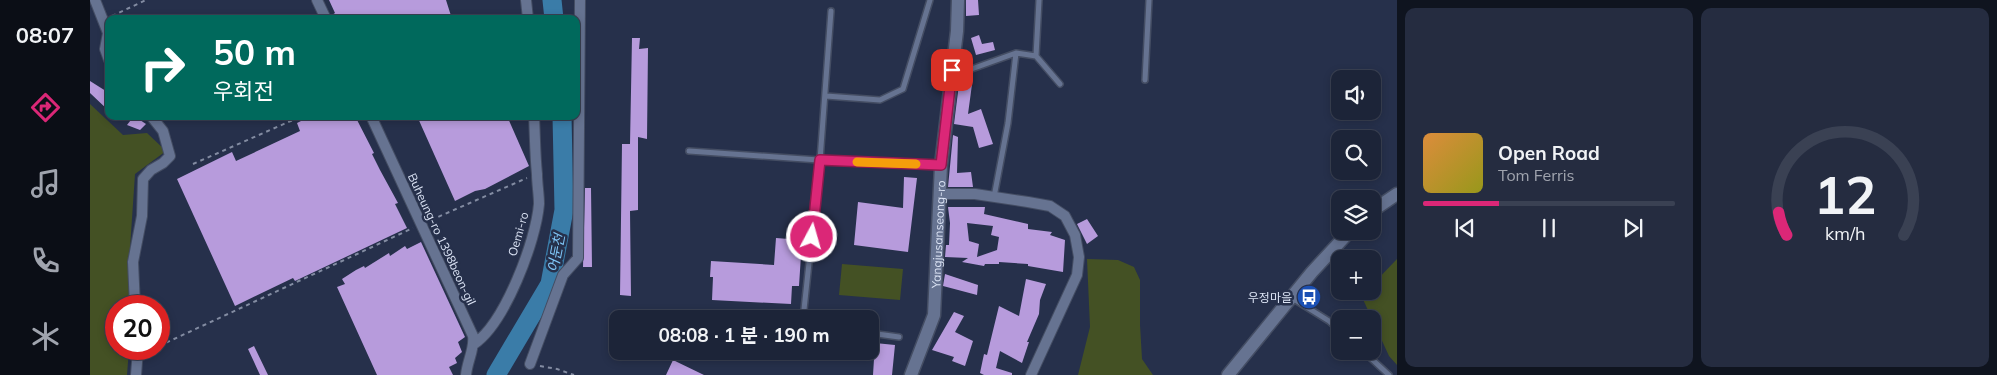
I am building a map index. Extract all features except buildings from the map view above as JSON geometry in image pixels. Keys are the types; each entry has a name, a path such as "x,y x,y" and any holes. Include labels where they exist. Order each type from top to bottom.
{"street":[{"path":"95,0 105,26"},
{"path":"317,0 324,15"},
{"path":"526,0 528,15"},
{"path":"580,0 580,15"},
{"name":"Yangjusanseong-ro","path":"911,375 934,315 941,165 958,0"},
{"path":"134,295 133,262 142,216 143,179 151,170 170,156 163,131 154,120"},
{"name":"Buheung-ro 1398beon-gil","path":"373,120 473,336 474,344"},
{"name":"Oemi-ro","path":"474,344 482,339 498,317 515,286 532,236 539,204 534,120"},
{"path":"530,364 562,276 578,258 579,120"},
{"path":"940,194 975,194 1050,206 1065,216 1074,235 1079,256 1077,275 1032,375"},
{"path":"1381,206 1397,194"},
{"path":"1228,375 1328,253 1341,240"},
{"path":"466,375 470,351 474,344"},
{"path":"136,375 137,360"}],"lane":[{"path":"826,96 880,100 903,89 930,0"},
{"path":"1036,56 1039,0"},
{"path":"1144,80 1149,0"},
{"path":"805,310 826,96 831,11"},
{"path":"994,197 1008,123 1016,53"},
{"path":"952,70 966,71 1016,53 1036,56 1060,84"},
{"path":"689,151 820,160 941,165"},
{"path":"1291,298 1331,323"},
{"path":"879,334 899,337"},
{"path":"1373,360 1389,375"}],"path":[{"path":"115,15 146,0"},
{"path":"193,164 293,120"},
{"path":"170,341 422,223 536,174"},
{"path":"530,364 557,369 574,375"}],"green space":[{"path":"90,104 123,135 147,133 166,151 135,174 129,295 105,295 105,360 128,360 127,375 90,375"},
{"path":"1087,259 1118,260 1134,267 1140,280 1142,359 1153,375 1078,375 1090,327"},
{"path":"1397,259 1397,365 1389,356 1381,339 1381,310 1368,310 1363,300 1381,300 1381,276"},
{"path":"842,264 903,269 900,300 839,295"}],"waterway":[{"name":"어둔천","path":"552,0 554,15"},
{"name":"어둔천","path":"496,375 550,284 564,210 562,120"}],"slow traffic":[{"path":"857,162 916,164"}],"place":[{"name":"우정마을","path":"1309,297"}],"route":[{"path":"812,237 820,160 941,165 952,70"}]}
